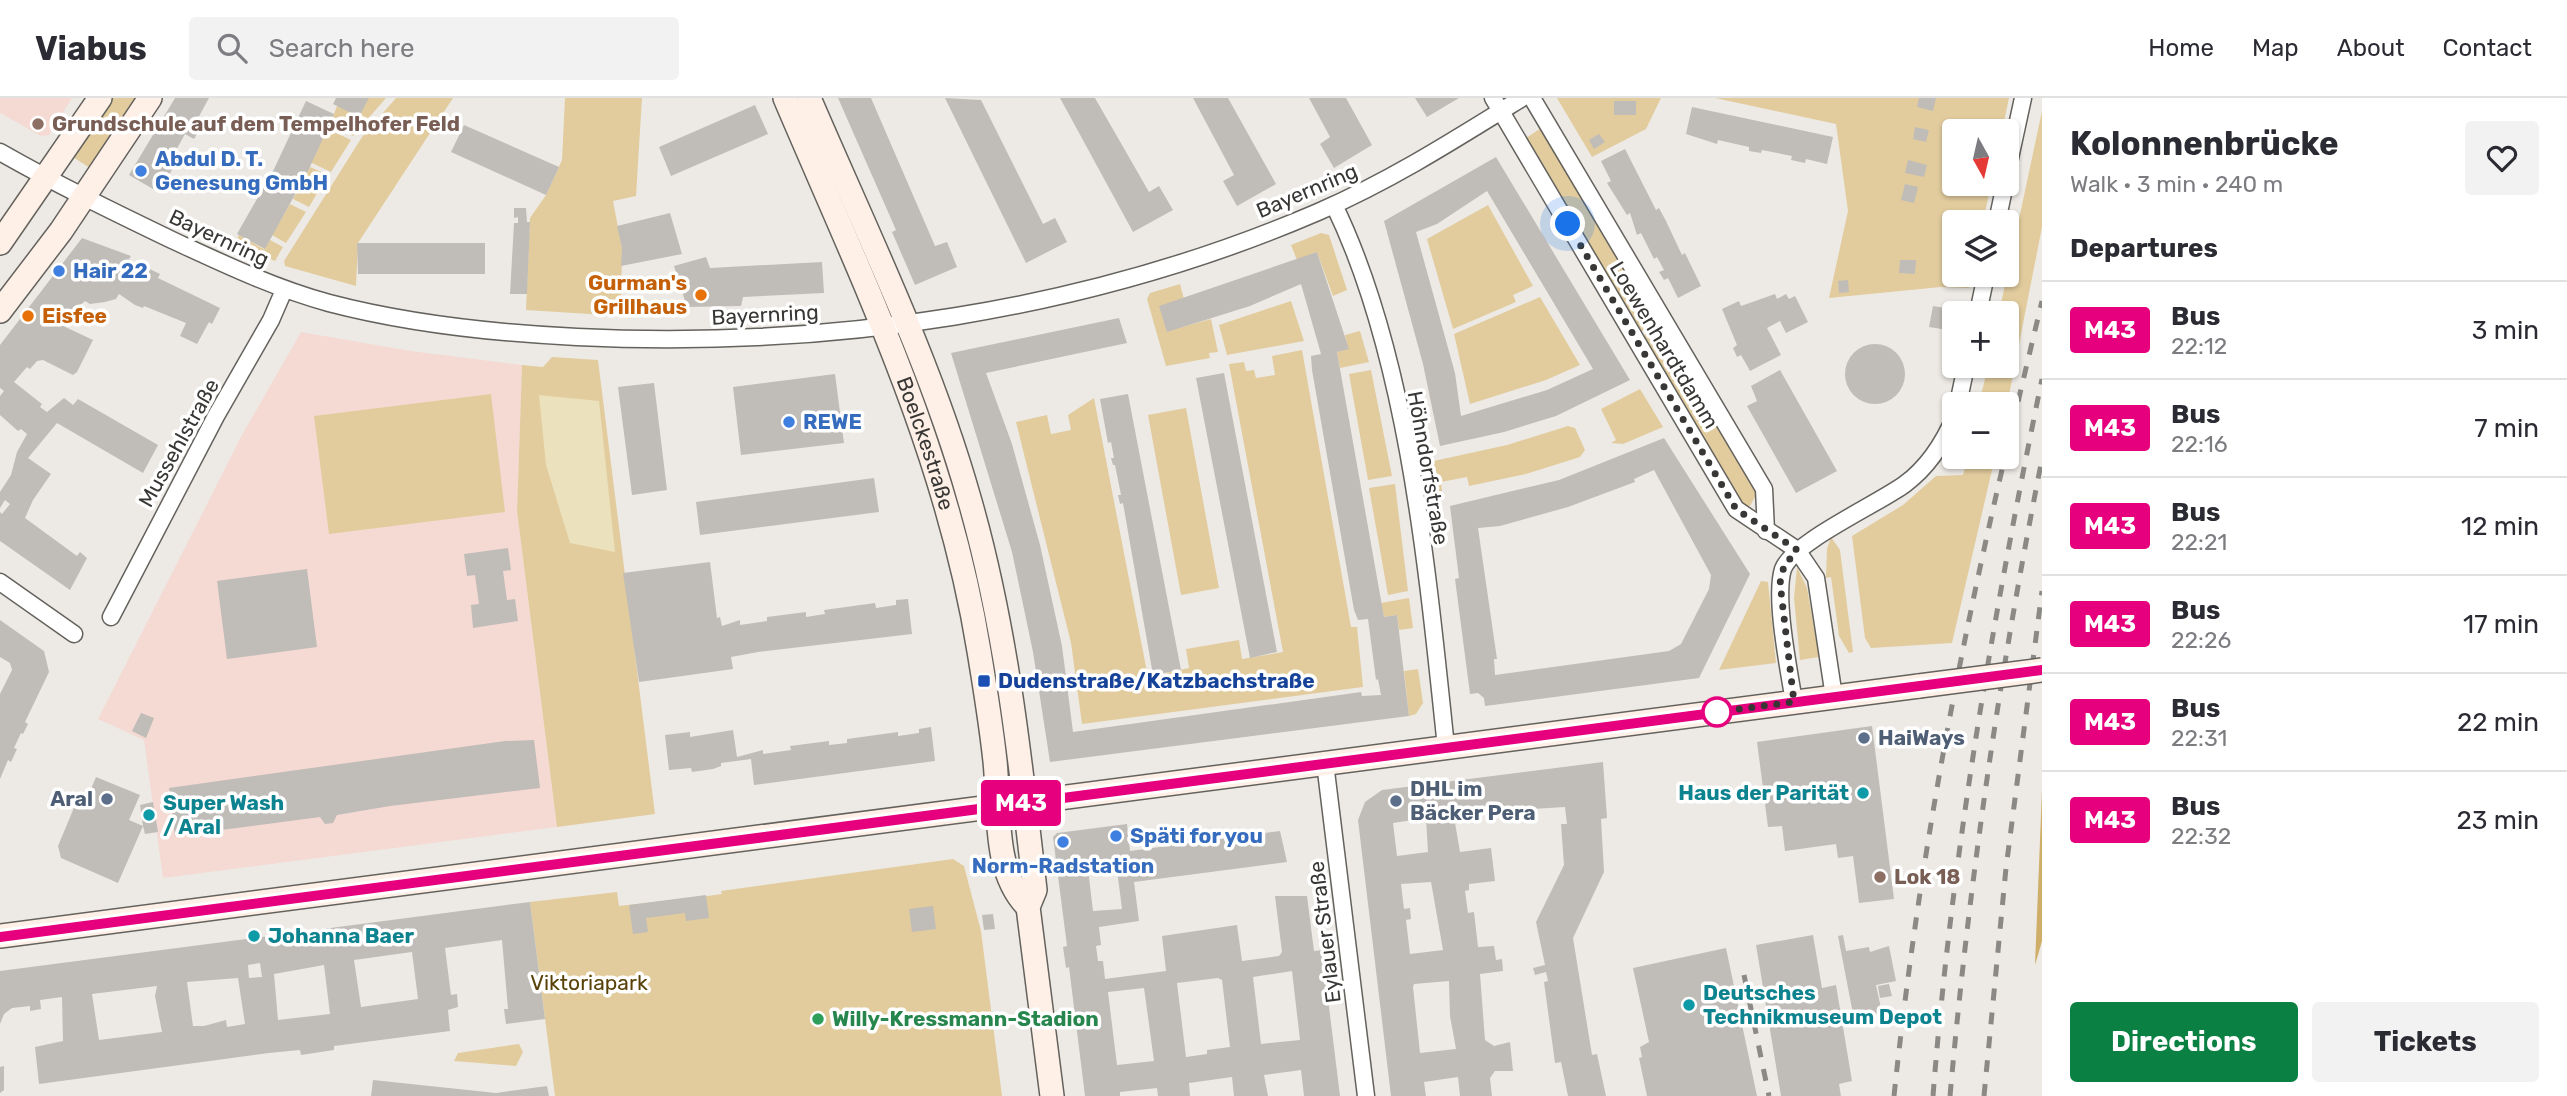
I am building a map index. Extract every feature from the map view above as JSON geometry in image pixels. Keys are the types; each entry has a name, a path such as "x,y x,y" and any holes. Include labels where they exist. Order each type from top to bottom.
{"main road":[{"path":"0,243 100,98"},
{"path":"0,311 85,197 150,98"},
{"name":"Boelckestraße","path":"785,98 923,426 943,488 963,559 976,636 999,806 1002,850 1016,894 1028,907 1035,890 1001,631 969,496 940,409 809,98"},
{"path":"976,636 1001,631"},
{"path":"0,936 2042,670"},
{"path":"1028,907 1052,1096"}],"street":[{"name":"Bayernring","path":"0,152 217,262 284,290 352,309 413,320 540,335 722,339 905,322 1028,302 1129,277 1238,243 1334,205 1421,160 1497,105 1522,98"},
{"name":"Loewenhardtdamm","path":"1532,98 1764,489 1766,531"},
{"path":"2018,119 2023,98"},
{"name":"Loewenhardtdamm","path":"1497,105 1736,509 1797,550 1816,579 1833,697"},
{"name":"Höhndorfstraße","path":"1334,205 1365,286 1399,414 1415,500 1446,747"},
{"name":"Mussehlstraße","path":"111,617 216,416 271,320 284,290"},
{"path":"1794,702 1780,583 1784,566 1797,550 1890,494 1914,476 1942,441"},
{"path":"0,582 74,634"},
{"name":"Eylauer Straße","path":"1325,763 1366,1096"}],"shaded area":[{"name":"Grundschule auf dem Tempelhofer Feld","path":"0,98 72,98 49,135 41,136 0,113"},
{"path":"301,332 411,351 522,365 517,511 557,827 163,878 144,740 98,719 242,435"},
{"path":"2042,790 2042,941 2035,965"}],"green space":[{"path":"111,98 140,98 93,170 73,157"},
{"path":"369,98 386,98 353,136 330,124 337,106"},
{"path":"396,98 453,98 358,243 356,286 285,266 284,261 362,137"},
{"path":"565,98 642,98 636,196 613,201 622,248 621,316 526,310 530,218 546,195 562,160"},
{"path":"1557,98 1661,98 1646,129 1592,157"},
{"path":"1715,98 2009,98 2005,119 1942,119 1942,196 1988,196 1986,210 1942,210 1942,287 1969,288 1941,287 1829,298 1848,211 1836,124"},
{"path":"2042,111 2042,227 2019,343 2019,301 2002,301 2005,287 2019,287 2019,219"},
{"path":"1541,128 1656,322 1641,332 1526,138"},
{"path":"328,129 351,140 331,172 312,163 311,159"},
{"path":"310,167 328,175 309,207 293,199"},
{"path":"290,204 306,212 286,243 272,235"},
{"path":"1488,205 1533,286 1513,295 1516,302 1453,329 1427,239"},
{"path":"1321,233 1329,235 1347,290 1333,296 1317,252 1297,260 1291,245"},
{"path":"239,235 264,249 270,240 283,247 275,261 234,244"},
{"path":"1180,284 1184,299 1168,331 1211,319 1218,352 1209,353 1210,358 1166,366 1147,299 1150,293"},
{"path":"1540,297 1580,365 1546,380 1470,404 1454,334"},
{"path":"1291,301 1304,341 1227,355 1219,325"},
{"path":"1659,327 1757,493 1750,506 1743,505 1643,336"},
{"path":"1360,331 1369,362 1340,368 1337,352 1348,348 1345,335"},
{"path":"1302,350 1351,627 1357,627 1363,687 1082,724 1071,643 1016,422 1047,415 1051,434 1071,430 1068,415 1094,398 1148,677 1189,668 1186,649 1239,640 1242,659 1283,652 1229,364 1244,362 1246,371 1254,370 1256,378 1275,375 1272,356"},
{"path":"552,357 598,360 655,814 557,827 517,511 522,365 543,367"},
{"path":"1371,370 1392,476 1368,480 1349,374"},
{"path":"1985,378 2012,378 2009,392 1982,392"},
{"path":"1640,389 1663,427 1623,444 1611,443 1616,440 1601,409"},
{"path":"491,394 505,512 329,534 314,416"},
{"path":"1186,408 1219,588 1181,595 1148,415"},
{"path":"1568,426 1575,428 1585,450 1580,457 1526,474 1469,486 1467,477 1441,482 1442,491 1431,493 1429,462 1507,445"},
{"path":"1965,469 1992,469 1952,643 1871,648 1865,638 1852,536 1903,505 1936,476 1963,475"},
{"path":"1395,484 1408,591 1388,595 1369,488"},
{"path":"1831,537 1840,550 1853,652 1849,653 1839,636 1831,577 1826,578 1827,549"},
{"path":"1797,567 1807,588 1819,657 1800,660 1794,598"},
{"path":"1761,581 1768,582 1776,663 1719,670"},
{"path":"1409,598 1413,628 1399,630 1397,615 1384,617 1381,603"},
{"path":"1418,669 1423,703 1416,714 1409,716 1404,671"},
{"name":"Willy-Kressmann-Stadion","path":"953,859 964,866 981,931 1002,1096 555,1096 530,902 617,892 619,906 722,894 721,891"},
{"path":"519,1044 523,1052 516,1066 454,1061 458,1053"}],"sand":[{"path":"539,395 599,401 615,552 570,543 546,465"}],"building":[{"path":"175,98 209,98 197,120 203,124 194,139 185,134 169,163 174,166 166,181 160,177 153,189 129,175"},
{"path":"336,98 369,98 359,117 333,104"},
{"path":"838,98 871,98 935,246 947,242 957,267 915,285 892,232 896,230"},
{"path":"945,98 981,100 1043,224 1055,218 1067,242 1026,263"},
{"path":"1060,98 1095,98 1149,192 1159,186 1173,210 1133,232"},
{"path":"1193,98 1228,98 1276,184 1237,206 1223,181 1234,175"},
{"path":"1309,98 1346,98 1372,145 1334,168 1320,144 1330,137"},
{"path":"1415,98 1459,98 1427,117"},
{"path":"1919,98 1936,98 1933,111 1917,107"},
{"path":"306,101 334,114 309,169 265,249 237,234 274,169"},
{"path":"1614,101 1636,101 1636,115 1614,115"},
{"path":"755,105 768,134 671,176 659,147"},
{"path":"1692,107 1833,137 1827,164 1806,159 1805,163 1791,160 1792,156 1762,150 1761,153 1749,151 1749,147 1718,140 1717,144 1686,134"},
{"path":"464,125 559,167 546,195 451,152"},
{"path":"1915,127 1929,130 1926,142 1913,139"},
{"path":"1599,134 1605,142 1594,149 1589,140"},
{"path":"1625,149 1656,210 1659,208 1701,286 1678,298 1668,278 1664,280 1659,272 1664,270 1657,257 1654,259 1641,233 1637,235 1630,213 1627,215 1607,183 1611,181 1601,161"},
{"path":"1496,157 1630,380 1556,416 1504,432 1440,446 1423,364 1384,221","holes":["1487,191 1593,369 1547,390 1461,416 1455,373 1416,232 1437,224"]},
{"path":"1908,160 1927,165 1924,177 1905,173"},
{"path":"1905,184 1918,187 1914,203 1901,200"},
{"path":"514,208 526,208 527,222 530,222 527,294 510,294 514,223 518,223 518,217 514,218"},
{"path":"670,213 682,254 621,266 622,248 617,226"},
{"path":"82,238 131,256 129,259 160,274 158,278 220,308 197,344 180,336 186,323 135,305 119,294 116,299 105,302 90,304 85,301 59,324 93,340 77,372 73,375 43,360 37,361 30,369 27,367 14,382 42,404 40,407 47,412 64,398 73,405 78,399 158,445 143,473 57,423 28,458 51,474 33,500 25,518 77,556 80,552 87,558 70,590 0,541 0,512 2,514 10,504 5,500 0,508 0,492 11,475 17,452 27,434 21,429 18,431 0,415 0,396 4,391 0,388 0,345","holes":["92,267 106,268 104,277 93,279 88,274"]},
{"path":"357,243 485,243 485,274 358,274"},
{"path":"1317,252 1349,349 1337,352 1384,617 1397,615 1409,716 1050,762 1033,652 1012,552 951,353 1119,318 1127,343 986,373 1012,444 1040,545 1062,646 1073,732 1361,692 1362,696 1381,695 1378,679 1376,680 1368,619 1358,620 1354,610 1312,370 1311,356 1321,354 1301,284 1250,306 1167,332 1159,306"},
{"path":"706,257 710,268 822,262 824,293 743,297 741,306 687,307 674,266"},
{"path":"1900,260 1916,260 1915,274 1899,273"},
{"path":"1848,280 1849,292 1839,293 1838,281"},
{"path":"1775,294 1777,299 1786,294 1789,299 1795,296 1808,322 1786,333 1780,321 1767,328 1781,355 1750,371 1741,355 1737,357 1733,348 1737,345 1722,309 1739,301 1741,306"},
{"path":"1933,306 1942,308 1942,329 1929,327"},
{"path":"1875,344 1896,353 1905,374 1896,395 1875,404 1854,395 1845,374 1854,353"},
{"path":"1780,370 1837,471 1796,493 1747,406 1757,401 1751,386"},
{"path":"1224,373 1277,652 1250,658 1196,378"},
{"name":"REWE","path":"835,374 844,443 741,455 733,387"},
{"path":"654,383 667,490 632,495 618,387"},
{"path":"1128,394 1181,670 1153,675 1123,503 1120,504 1118,495 1121,495 1111,458 1114,458 1111,442 1108,443 1100,399"},
{"path":"1664,438 1750,574 1699,678 1485,706 1484,698 1478,693 1470,694 1455,579 1459,578 1450,506 1559,480","holes":["1654,470 1711,575 1709,589 1681,644 1669,651 1495,675 1494,659 1497,659 1478,528 1500,526 1568,507 1635,482 1634,479"]},
{"path":"874,478 879,512 700,535 696,502"},
{"path":"508,548 511,570 503,571 507,600 515,599 518,621 473,628 471,605 479,604 475,575 467,576 464,554"},
{"path":"710,562 717,618 720,617 722,626 740,620 740,625 767,621 767,617 806,612 806,617 825,614 824,610 875,603 876,608 896,605 896,600 908,599 912,634 758,652 731,657 733,669 639,682 623,573"},
{"path":"307,569 317,647 227,659 217,581"},
{"path":"0,620 44,651 49,672 25,722 28,724 14,748 17,749 11,762 8,760 0,779 0,694 12,670 10,663 0,657"},
{"path":"141,713 154,718 146,738 132,731"},
{"path":"1872,726 1894,899 1859,903 1853,856 1838,858 1836,844 1785,851 1782,826 1768,827 1757,742"},
{"path":"931,727 935,761 754,785 751,759 721,763 721,766 713,769 692,772 691,768 669,770 665,735 690,732 690,737 733,730 737,757 763,750 763,754 791,750 790,746 829,741 829,745 847,743 847,739 898,732 898,736 919,733 919,729"},
{"path":"534,740 540,788 390,806 337,815 333,823 325,824 320,817 175,836 169,788 505,741"},
{"path":"1603,762 1607,818 1601,819 1604,872 1573,938 1592,1055 1597,1054 1606,1096 1568,1096 1561,1062 1555,1063 1544,982 1548,981 1546,972 1535,975 1533,968 1545,965 1536,922 1564,865 1561,824 1567,824 1565,807 1467,813 1454,817 1460,852 1491,848 1495,881 1469,884 1469,890 1465,891 1468,913 1474,912 1478,947 1494,946 1496,960 1502,959 1503,971 1480,974 1485,1040 1494,1046 1510,1042 1513,1071 1495,1071 1490,1078 1492,1096 1460,1096 1458,1077 1424,1082 1426,1096 1391,1096 1358,820 1365,802 1382,790","holes":["1426,818 1428,852 1397,856 1393,823","1431,882 1443,950 1410,954 1406,920 1411,919 1410,908 1404,909 1401,884","1449,981 1450,1016 1456,1049 1420,1053 1414,984"]},
{"path":"96,777 140,795 129,820 143,826 118,883 61,858 58,846 78,798 86,801"},
{"name":"Super Wash / Aral","path":"153,802 158,832 145,834 140,805"},
{"path":"1127,824 1130,851 1280,831 1287,862 1134,882 1139,921 1099,927 1101,945 1096,946 1098,961 1103,961 1105,979 1166,971 1162,936 1237,925 1242,961 1279,956 1282,952 1275,896 1307,896 1314,951 1322,950 1340,1096 1304,1096 1301,1070 1264,1075 1268,1096 1234,1096 1232,1077 1189,1083 1190,1096 1158,1096 1157,1088 1120,1092 1120,1096 1085,1096 1069,967 1066,968 1063,947 1067,946 1053,837 1057,833","holes":["1087,861 1116,862 1122,909 1093,911","1292,971 1300,1040 1261,1044 1253,977","1218,978 1222,980 1230,1047 1207,1050 1207,1054 1186,1057 1177,983","1144,988 1154,1061 1117,1065 1108,992"]},
{"path":"706,895 709,918 686,921 685,913 646,918 648,932 633,934 629,905"},
{"path":"530,902 545,1019 506,1024 504,1009 508,1009 502,940 445,948 451,995 457,994 458,1007 448,1010 450,1031 334,1046 334,1050 301,1055 300,1050 269,1053 39,1084 35,1047 63,1041 62,997 40,1000 41,1009 30,1011 30,1006 12,1008 4,1014 0,1024 0,971","holes":["412,952 418,999 361,1007 354,960","260,963 262,977 249,978 248,965","324,965 330,1014 278,1020 274,974","238,978 245,1024 227,1027 226,1020 193,1026 187,982","157,986 155,996 162,1032 99,1040 92,994"]},
{"path":"933,906 936,929 912,932 909,909"},
{"path":"993,914 995,929 984,930 982,915"},
{"name":"Deutsches Technikmuseum Depot","path":"1813,935 1822,988 1836,985 1852,1081 1839,1084 1841,1096 1781,1096 1756,945"},
{"path":"1843,935 1846,951 1869,947 1870,952 1889,946 1896,981 1876,985 1882,1013 1854,1019 1838,936"},
{"name":"Deutsches Technikmuseum Depot","path":"1726,948 1757,1096 1647,1096 1639,1058 1642,1057 1640,1047 1649,1042 1633,968"},
{"path":"1889,984 1892,996 1880,998 1878,986"},
{"path":"4,1066 4,1090 0,1093 0,1067"},
{"path":"373,1080 496,1093 547,1086 549,1096 371,1096"}],"railway":[{"path":"2019,398 2042,301"},
{"path":"1933,1096 1951,915 1976,736 2042,379"},
{"path":"1950,1096 1966,936 1987,776 2042,459"},
{"path":"1894,1096 1914,934 1939,775 2002,469"},
{"path":"1984,1096 2006,868 2042,591"},
{"path":"1744,975 1769,1096"}],"bus line":[{"name":"M43","path":"0,937 175,912 664,851 2042,670"}],"place":[{"name":"Grundschule auf dem Tempelhofer Feld","path":"38,124"},
{"name":"Abdul D. T. Genesung GmbH","path":"141,171"},
{"name":"Hair 22","path":"59,271"},
{"name":"Gurman's Grillhaus","path":"701,295"},
{"name":"Eisfee","path":"28,316"},
{"name":"REWE","path":"789,422"},
{"name":"Dudenstraße/Katzbachstraße","path":"984,681"},
{"name":"HaiWays","path":"1864,738"},
{"name":"Haus der Parität","path":"1863,793"},
{"name":"Aral","path":"107,799"},
{"name":"DHL im Bäcker Pera","path":"1396,801"},
{"name":"Super Wash / Aral","path":"149,815"},
{"name":"Späti for you","path":"1116,836"},
{"name":"Norm-Radstation","path":"1063,842"},
{"name":"Lok 18","path":"1880,877"},
{"name":"Johanna Baer","path":"254,936"},
{"name":"Deutsches Technikmuseum Depot","path":"1689,1005"},
{"name":"Willy-Kressmann-Stadion","path":"818,1019"}],"route":[{"path":"1568,224 1736,509 1797,550 1784,566 1780,583 1794,702 1717,712"}],"park label":[{"name":"Viktoriapark","path":"589,983"}]}
